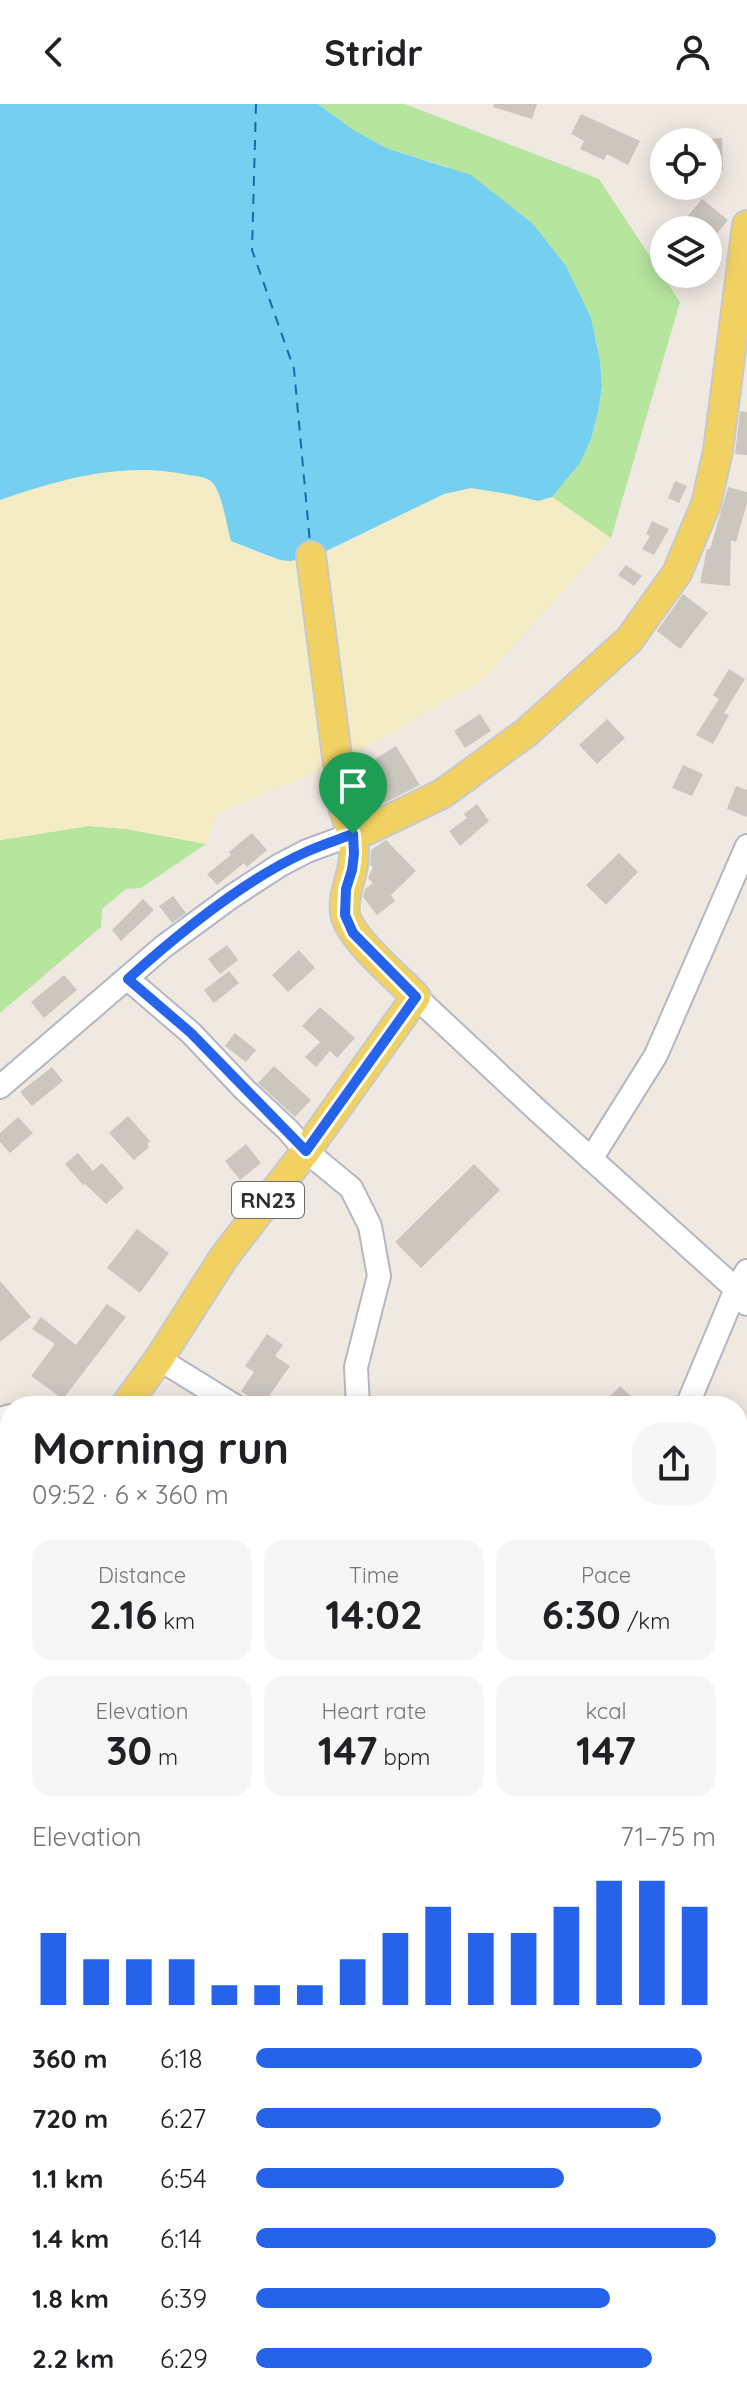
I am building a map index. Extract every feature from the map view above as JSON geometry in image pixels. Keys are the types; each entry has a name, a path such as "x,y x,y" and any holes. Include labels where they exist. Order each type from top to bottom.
{"main road":[{"path":"353,834 442,794 527,732 629,640 677,573 706,504 718,451 747,225"},
{"path":"311,556 344,810 353,834 354,854 346,889 345,915 353,933 416,997"},
{"name":"RN23","path":"132,1396 224,1257 306,1151 416,997"}],"street":[{"path":"0,1087 163,947 231,897 307,851 353,834"},
{"path":"591,1159 656,1055 747,846"},
{"path":"128,979 191,1033 306,1151 351,1188 370,1226 379,1276 356,1367 357,1396"},
{"path":"416,997 591,1159 743,1288 692,1396"},
{"path":"159,1359 219,1396"}],"green space":[{"path":"318,104 405,104 599,179 650,256 650,288 671,288 680,302 611,538 552,497 580,463 598,412 602,386 591,318 448,167 386,148 352,129"},
{"path":"89,826 127,829 206,844 141,888 126,889 102,909 101,927 0,1013 0,840"}],"sand":[{"path":"115,469 168,471 207,480 220,498 231,541 284,561 312,557 334,549 421,503 467,489 489,490 531,499 552,497 611,538 482,681 340,762 217,814 206,844 127,829 89,826 0,840 0,500 53,482"}],"water":[{"path":"0,104 318,104 352,129 386,148 471,175 533,224 566,266 591,318 602,386 591,439 580,463 552,497 538,501 471,488 444,494 320,554 291,561 280,560 231,541 219,493 212,482 201,477 164,471 117,471 70,479 0,500"}],"building":[{"path":"494,104 537,104 532,119 493,107"},
{"path":"581,114 640,141 628,165 607,154 604,160 580,149 584,141 571,134"},
{"path":"703,200 728,220 722,227 722,216 688,216"},
{"path":"740,411 747,412 747,455 735,454"},
{"path":"675,481 687,486 679,503 668,498"},
{"path":"728,487 747,492 736,542 731,540 730,586 700,583 707,549 710,549"},
{"path":"652,521 669,529 654,555 642,549 650,536 646,534"},
{"path":"626,565 642,576 634,586 618,575"},
{"path":"683,594 708,613 680,649 657,631"},
{"path":"729,669 745,679 724,713 729,715 713,744 696,735 719,699 713,695"},
{"path":"480,714 491,731 465,748 454,731"},
{"path":"607,719 625,738 597,764 579,745"},
{"path":"396,746 420,785 364,813 356,771"},
{"path":"683,765 703,774 692,796 672,788"},
{"path":"736,786 747,790 747,817 727,809"},
{"path":"477,804 489,821 460,846 449,831 467,818 464,814"},
{"path":"252,833 267,850 247,867 244,863 217,885 207,874"},
{"path":"386,840 416,871 391,895 395,901 377,915 363,897 365,889 373,883 368,878 373,867 370,865 371,850"},
{"path":"619,853 638,872 606,905 586,885"},
{"path":"173,896 186,913 172,923 159,906"},
{"path":"143,899 154,910 121,941 112,930"},
{"path":"227,945 238,960 220,974 208,959"},
{"path":"299,950 315,968 288,992 272,975"},
{"path":"229,971 239,983 214,1003 204,990"},
{"path":"64,975 77,990 44,1018 31,1002"},
{"path":"320,1007 355,1038 337,1058 330,1051 316,1067 305,1057 320,1042 302,1026"},
{"path":"235,1033 256,1050 246,1062 225,1046"},
{"path":"274,1066 311,1100 295,1117 258,1083"},
{"path":"52,1067 63,1081 32,1106 20,1092"},
{"path":"128,1116 150,1141 147,1144 149,1147 134,1160 109,1133"},
{"path":"18,1117 33,1133 10,1153 0,1142 0,1133"},
{"path":"246,1144 261,1163 240,1180 225,1161"},
{"path":"78,1153 93,1171 102,1163 124,1188 106,1204 83,1185 65,1164"},
{"path":"474,1164 500,1190 421,1268 395,1242"},
{"path":"137,1229 169,1253 140,1293 107,1268"},
{"path":"0,1281 31,1317 0,1342"},
{"path":"107,1304 126,1317 65,1396 59,1396 31,1376 55,1344 32,1329 41,1317 76,1345"},
{"path":"267,1334 283,1345 275,1356 290,1366 269,1396 248,1396 241,1391 254,1372 245,1366"},
{"path":"620,1386 631,1396 610,1396"}],"ferry route":[{"path":"256,104 252,250 294,369 310,543"}],"route":[{"path":"353,834 354,854 346,889 345,915 353,933 416,997 306,1151 191,1033 128,979 163,947 280,865 353,834"}]}
